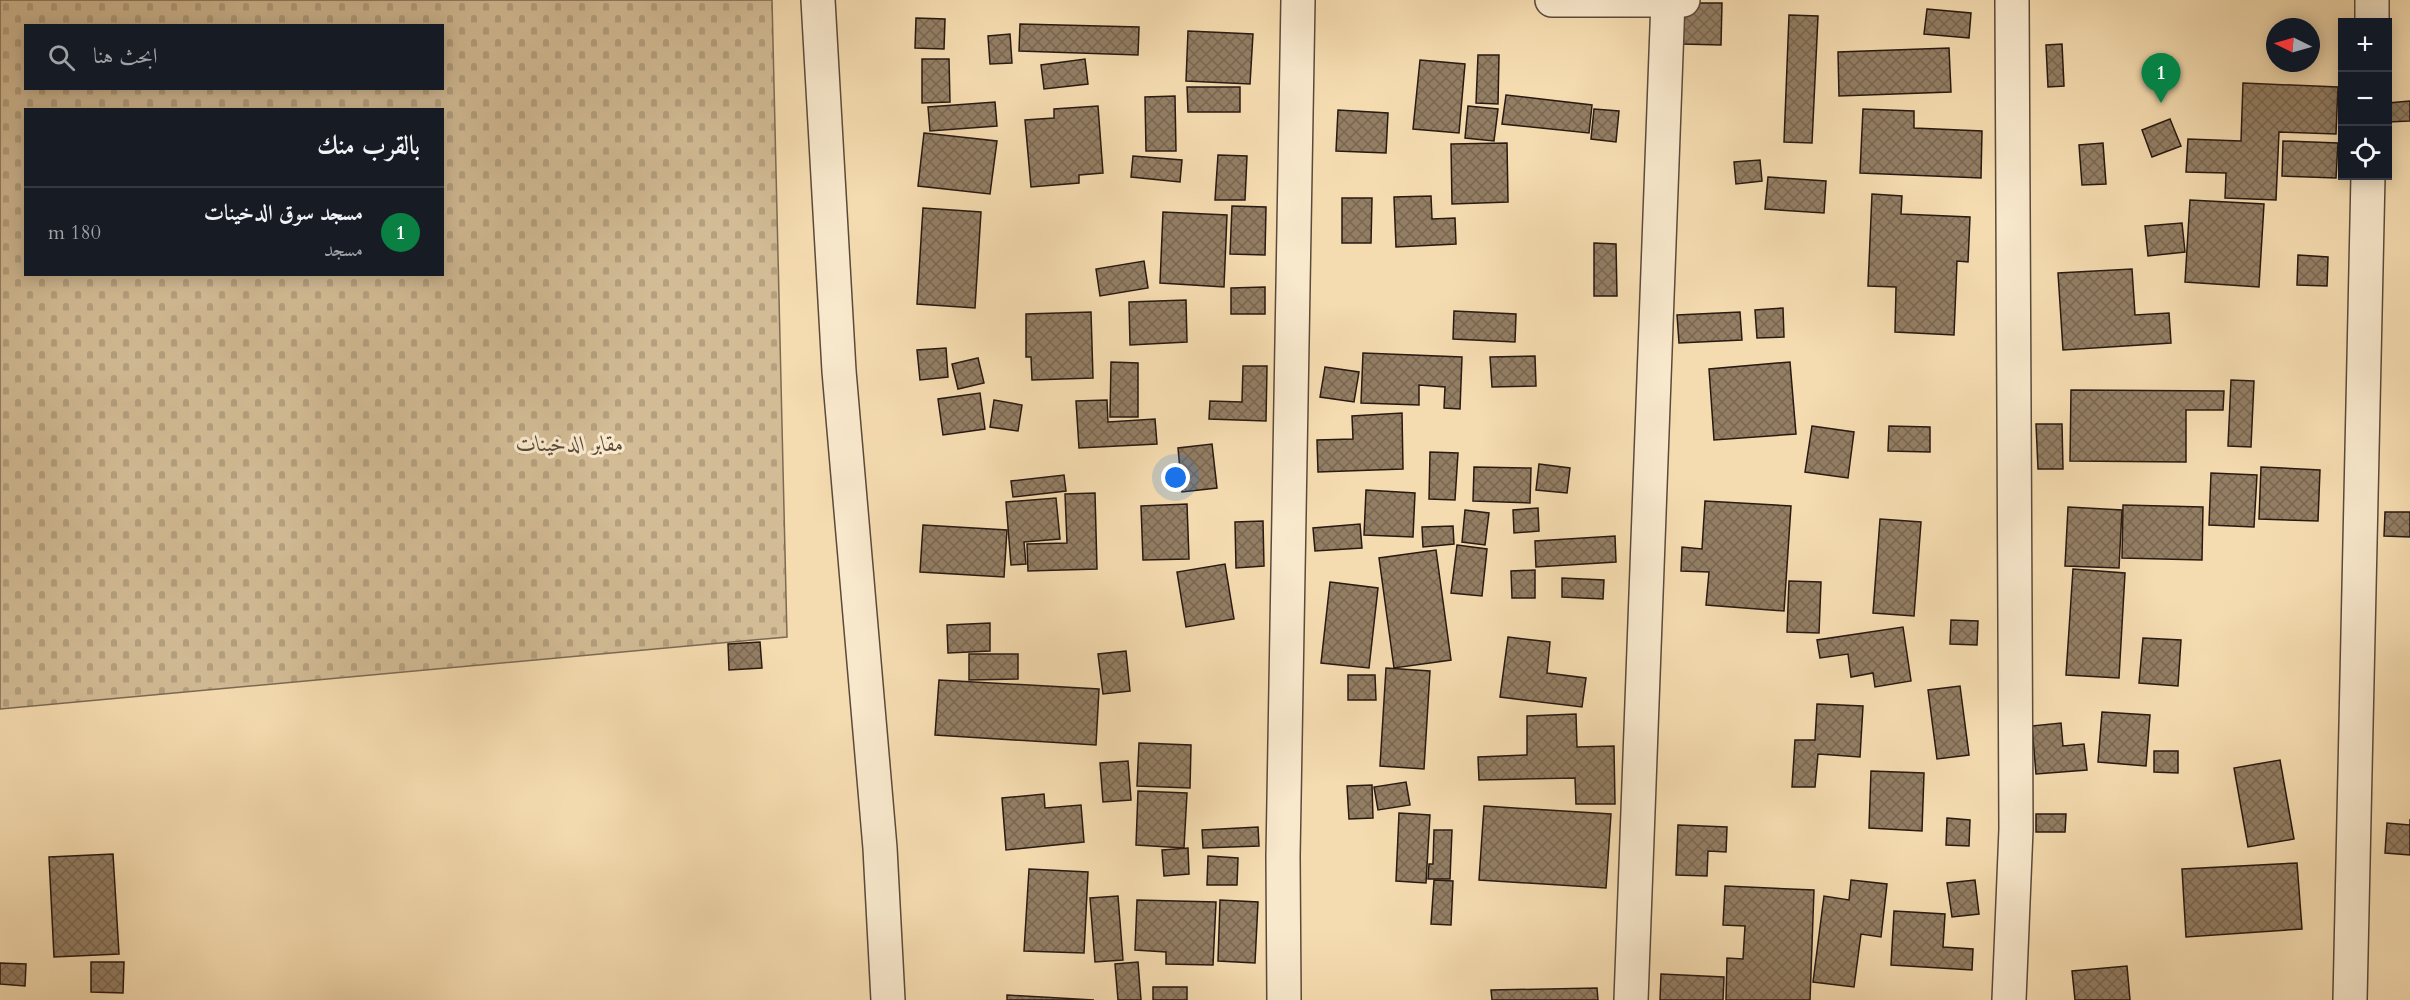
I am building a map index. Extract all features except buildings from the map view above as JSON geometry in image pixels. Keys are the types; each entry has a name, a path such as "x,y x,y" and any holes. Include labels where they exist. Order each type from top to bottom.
{"street":[{"path":"818,0 839,371 880,848 888,1000"},
{"path":"1284,1000 1283,856 1298,0"},
{"path":"1552,0 1683,0"},
{"path":"1631,1000 1668,0"},
{"path":"2009,1000 2016,829 2012,0"},
{"path":"2372,0 2372,18"},
{"path":"2350,1000 2368,180"}],"green space":[{"name":"مقابر الدخينات","path":"0,0 772,0 787,637 0,709"}],"place":[{"name":"مسجد سوق الدخينات","path":"2161,103"}]}
